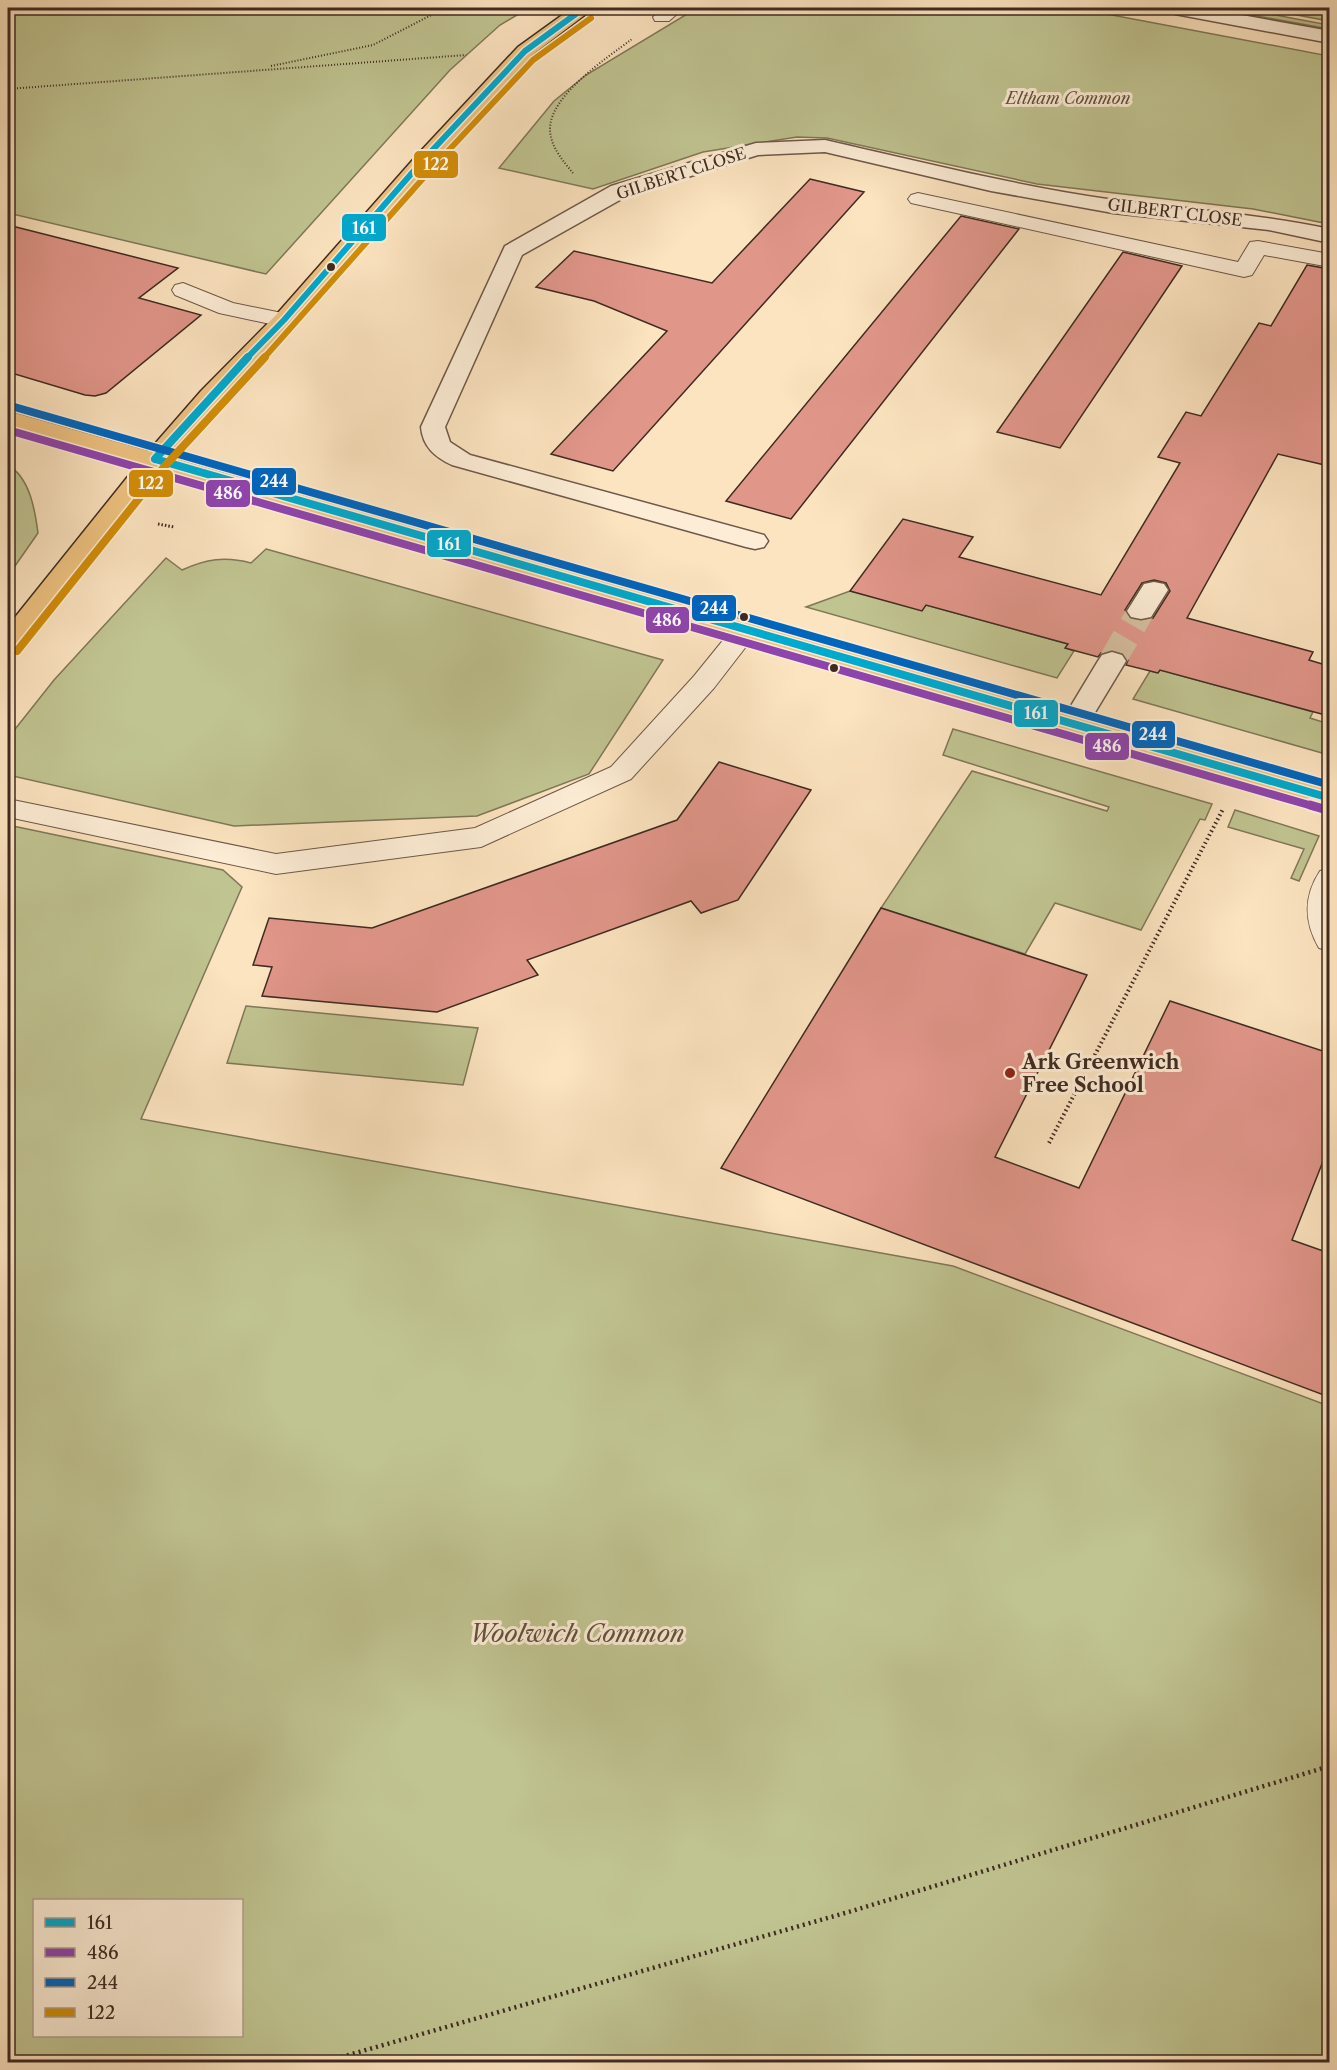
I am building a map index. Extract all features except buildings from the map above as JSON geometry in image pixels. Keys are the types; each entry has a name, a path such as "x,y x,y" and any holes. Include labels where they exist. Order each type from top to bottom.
{"main road":[{"path":"8,644 155,459 284,320 425,158 525,51 584,8"},
{"path":"8,418 1329,798"}],"street":[{"path":"1175,8 1329,37"},
{"name":"GILBERT CLOSE","path":"755,541 461,460 443,452 434,440 433,427 513,251 611,195 756,149 825,146 991,185 1113,206 1269,224 1329,236"},
{"path":"1074,724 1112,661"}],"lane":[{"name":"GILBERT CLOSE","path":"918,199 1244,270 1258,247 1329,261"},
{"path":"183,290 227,308 284,320"},
{"path":"8,808 276,864 481,837 621,773 704,682 746,629"},
{"path":"1329,878 1319,914 1323,931 1329,941"}],"path":[{"path":"256,69 373,45 445,8"},
{"path":"611,195 577,178 559,157 551,138 551,120 561,102 601,63 668,12"},
{"path":"8,89 467,55"},
{"path":"159,524 174,527"},
{"path":"1049,1143 1227,800"},
{"path":"324,2062 852,1911 1329,1766"}],"green space":[{"path":"8,8 529,8 500,25 450,70 266,274 8,213"},
{"name":"Eltham Common","path":"697,8 1075,8 1329,56 1329,224 1253,209 1037,184 827,138 797,137 703,152 593,189 499,168 554,101 586,75"},
{"path":"1213,8 1238,8 1329,25 1329,29"},
{"path":"1259,8 1329,8 1329,21"},
{"path":"8,465 22,478 30,495 38,533 8,576"},
{"path":"266,549 663,660 589,774 477,816 234,826 8,775 8,738 54,680 166,558 182,570 199,563 216,560 251,563"},
{"path":"850,591 926,605 1068,644 1066,648 1074,651 1057,678 806,607"},
{"path":"1160,670 1313,712 1310,718 1329,724 1329,755 1133,699 1150,671 1157,673"},
{"path":"953,729 1212,804 1205,820 1200,819 1141,930 1055,903 1025,954 881,908 972,771 1107,811 1109,807 943,755"},
{"path":"1235,810 1319,836 1299,881 1291,878 1304,849 1228,827"},
{"name":"Woolwich Common","path":"8,825 223,870 242,887 141,1119 953,1266 1329,1406 1329,2062 8,2062"},
{"path":"246,1006 478,1028 463,1085 227,1063"}],"tunnel":[{"path":"1112,661 1141,611"}],"transit line":[{"name":"161","path":"155,459 210,396 284,320 425,158 525,51 584,8"},
{"name":"122","path":"17,651 164,467 219,404 293,328 434,166 533,60 591,18"},
{"name":"244","path":"11,406 1330,785"},
{"name":"486","path":"8,430 1327,810"},
{"name":"161","path":"155,459 1330,798"}],"place":[{"name":"Ark Greenwich Free School","path":"1010,1073"}]}
